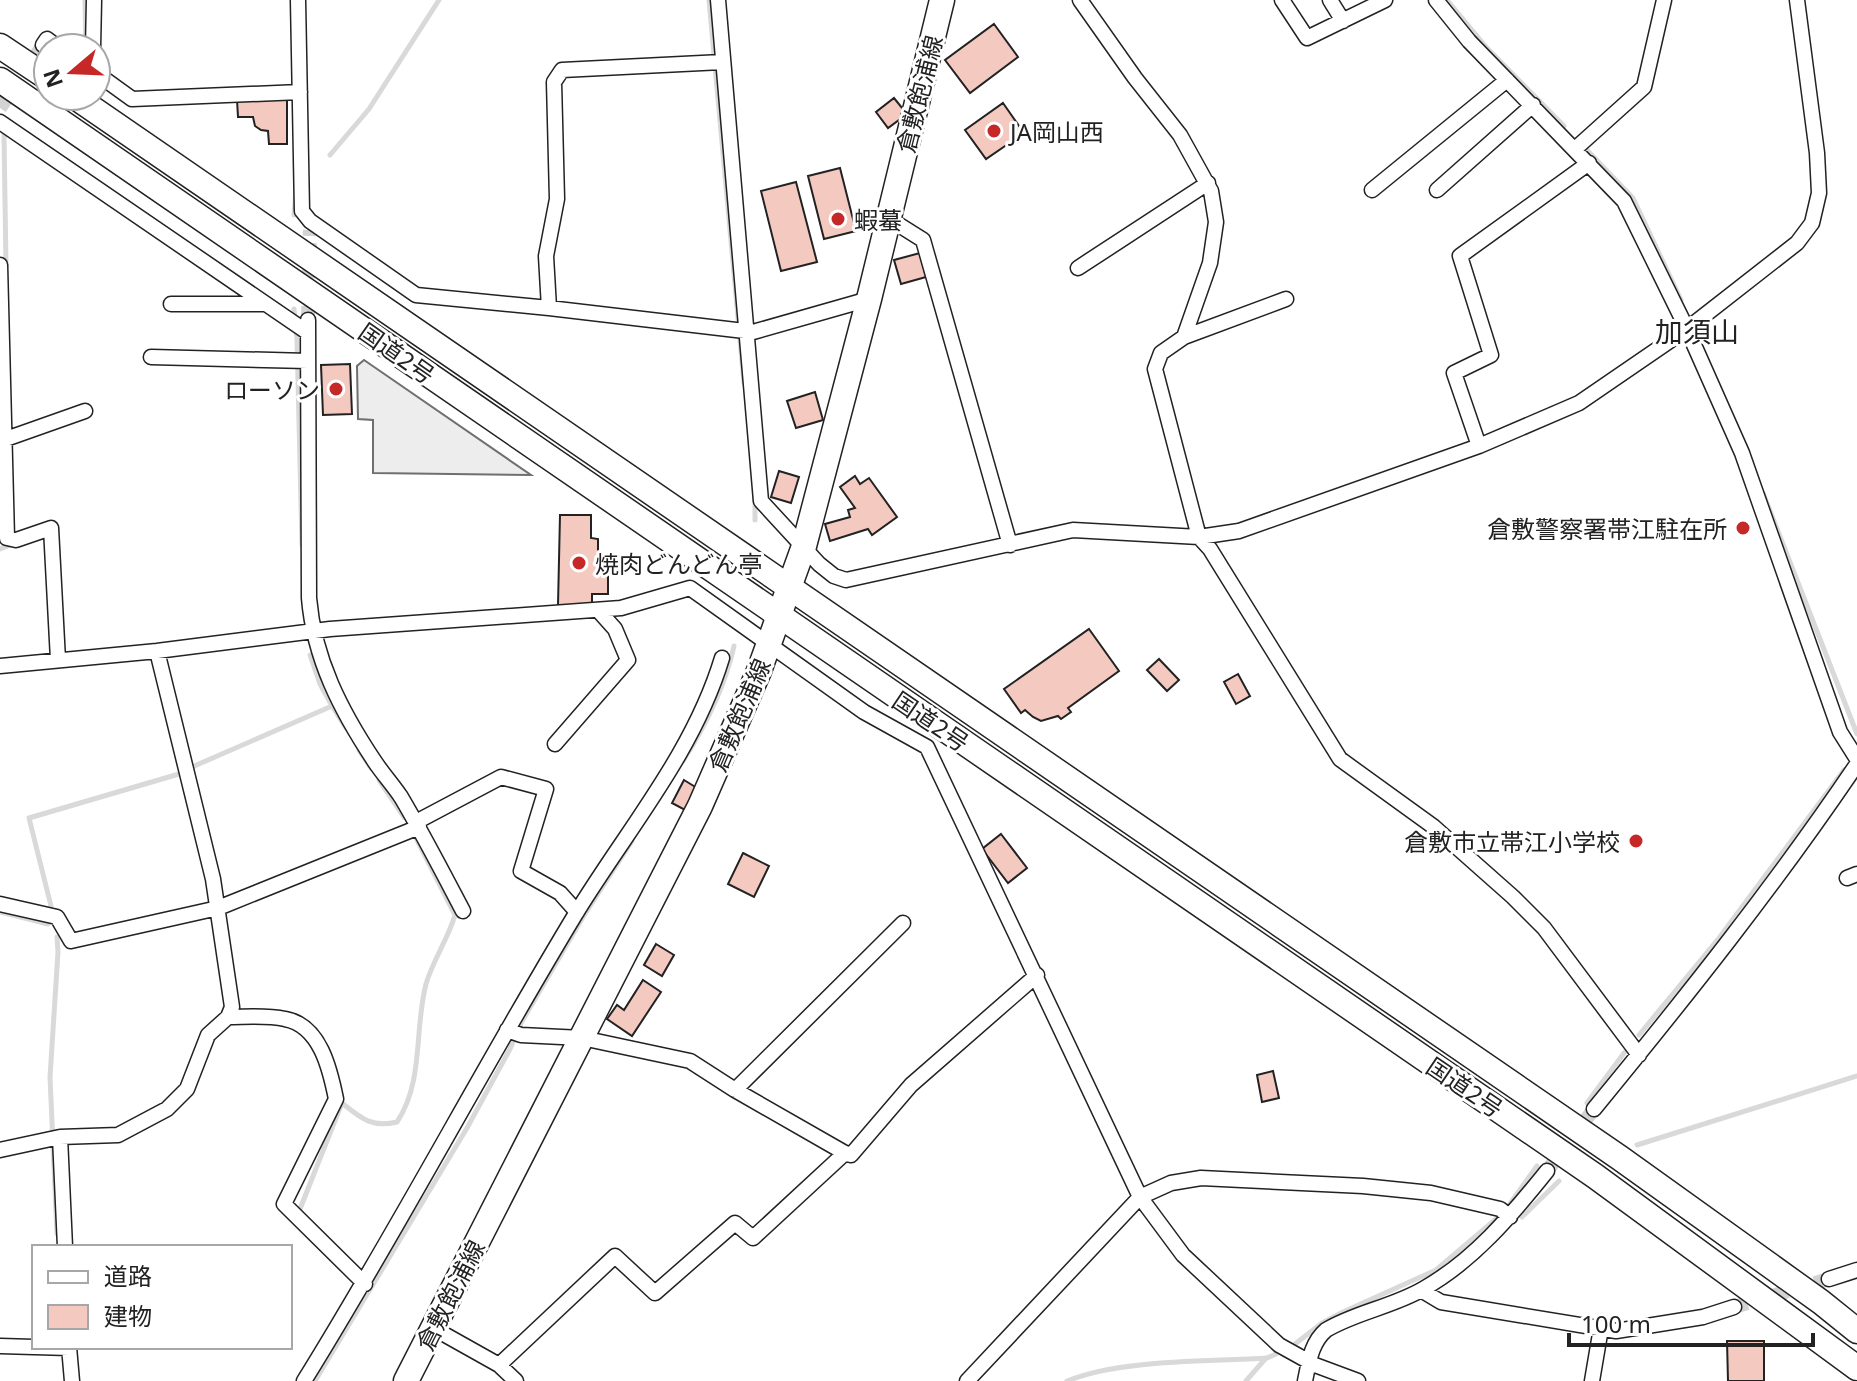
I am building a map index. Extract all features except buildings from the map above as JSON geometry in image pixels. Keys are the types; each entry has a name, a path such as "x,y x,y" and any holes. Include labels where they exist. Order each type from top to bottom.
{"main road":[{"name":"倉敷飽浦線","path":"406,1381 700,806 769,644 804,546 869,299 942,0"},
{"path":"0,46 32,67"},
{"name":"国道2号","path":"0,80 1595,1176 1857,1368"},
{"name":"国道2号","path":"97,112 1620,1158 1857,1331"}],"street":[{"path":"93,32 94,0"},
{"path":"298,0 302,211 310,226 416,295 760,332 869,299"},
{"path":"718,0 717,62 740,330 761,501 827,570 846,580 1073,530 1199,537 1239,531 1479,446 1579,403 1687,329 1797,243 1812,223 1819,193 1817,153 1797,0"},
{"path":"1080,0 1180,135 1208,183 1216,222 1210,263 1184,337"},
{"path":"1282,0 1307,38 1377,2"},
{"path":"1330,0 1343,21"},
{"path":"1436,0 1469,41 1624,201 1687,329 1742,453 1840,732 1857,761 1803,844 1765,895 1594,1109"},
{"path":"1575,149 1644,87 1664,0"},
{"path":"549,308 546,256 557,199 554,82 562,70 717,62"},
{"path":"1372,190 1507,80"},
{"path":"112,85 132,99 300,92"},
{"path":"1437,190 1533,105"},
{"path":"0,122 301,325 309,598 313,632 330,685 418,825 463,911"},
{"path":"1479,446 1454,373 1491,355 1460,256 1589,163"},
{"path":"1078,268 1208,183"},
{"path":"888,218 923,240 1010,545"},
{"path":"0,265 8,438 7,538 14,540 51,528 58,660"},
{"path":"1286,299 1184,337 1161,353 1155,369 1199,537 1210,549 1340,759 1434,827 1513,897 1544,928 1639,1055"},
{"path":"171,304 266,304"},
{"path":"151,357 301,361"},
{"path":"8,438 85,411"},
{"path":"0,666 313,632 598,610 646,602 690,588 864,712 927,747 1140,1197 1183,1255 1279,1345 1308,1361 1358,1381"},
{"path":"555,744 628,660 615,629 598,610"},
{"path":"0,1150 55,1138 118,1135 167,1109 187,1089 208,1035 228,1017 232,1007 218,908 157,651"},
{"path":"304,1381 365,1284 513,1032 577,912 676,761 700,718 722,658"},
{"path":"0,904 57,917 71,941 218,908 418,825 501,777 546,789 521,871 560,893 577,912"},
{"path":"735,1090 903,923"},
{"path":"513,1032 582,1038 690,1061 851,1155 911,1085 1037,975"},
{"path":"228,1017 283,1018 297,1022 318,1041 336,1099 284,1204 365,1284"},
{"path":"55,1138 65,1245"},
{"path":"499,1365 615,1256 655,1293 735,1223 753,1238 845,1153"},
{"path":"1305,1381 1308,1361 1318,1337 1326,1330 1421,1290 1457,1267 1510,1217 1547,1171"},
{"path":"967,1381 1140,1197 1171,1183 1201,1178 1363,1186 1431,1193 1500,1209 1510,1217"},
{"path":"1829,1279 1857,1270"},
{"path":"1421,1290 1441,1302 1616,1331 1703,1317 1734,1307"},
{"path":"433,1328 499,1365 516,1381"},
{"path":"1592,1381 1601,1328"},
{"path":"0,1346 32,1347"},
{"path":"69,1349 72,1381"}],"shaded area":[{"path":"364,360 531,475 373,473 373,420 358,419 357,366"}],"waterway":[{"path":"85,0 86,32"},
{"path":"330,155 369,109 439,0"},
{"path":"709,0 744,383"},
{"path":"1447,0 1486,47 1564,126"},
{"path":"4,135 6,266"},
{"path":"1583,146 1633,198 1681,300"},
{"path":"294,215 296,189"},
{"path":"294,309 302,545"},
{"path":"1763,493 1857,734"},
{"path":"755,497 755,520"},
{"path":"0,549 13,544"},
{"path":"683,761 714,705 734,646"},
{"path":"310,655 332,706"},
{"path":"192,767 332,706 346,728"},
{"path":"359,750 371,768"},
{"path":"1639,1035 1719,938 1844,770"},
{"path":"51,906 29,818 179,774"},
{"path":"379,780 404,817"},
{"path":"298,1214 342,1103 368,1121 381,1124 397,1122 406,1106 415,1073 426,984 455,915 417,840"},
{"path":"315,1381 467,1128 521,1023 583,917 632,841"},
{"path":"0,912 48,924"},
{"path":"57,937 50,1077 57,1234"},
{"path":"1587,1103 1624,1053"},
{"path":"1637,1145 1857,1076"},
{"path":"1509,1205 1537,1166"},
{"path":"1522,1217 1559,1181"},
{"path":"1295,1344 1322,1323 1436,1270 1496,1219"},
{"path":"1067,1381 1138,1365 1267,1358 1276,1354"},
{"path":"1246,1381 1266,1358"}],"tunnel":[{"path":"0,108 32,61"},
{"path":"308,320 310,230"},
{"path":"1547,1171 1594,1109"},
{"path":"1734,1307 1829,1279"}],"place":[{"name":"JA岡山西","path":"994,131"},
{"name":"蝦蟇","path":"838,219"},
{"name":"ローソン","path":"336,389"},
{"name":"倉敷警察署帯江駐在所","path":"1743,528"},
{"name":"焼肉どんどん亭","path":"579,563"},
{"name":"倉敷市立帯江小学校","path":"1636,841"}],"district":[{"name":"加須山","path":"1697,331"}]}
